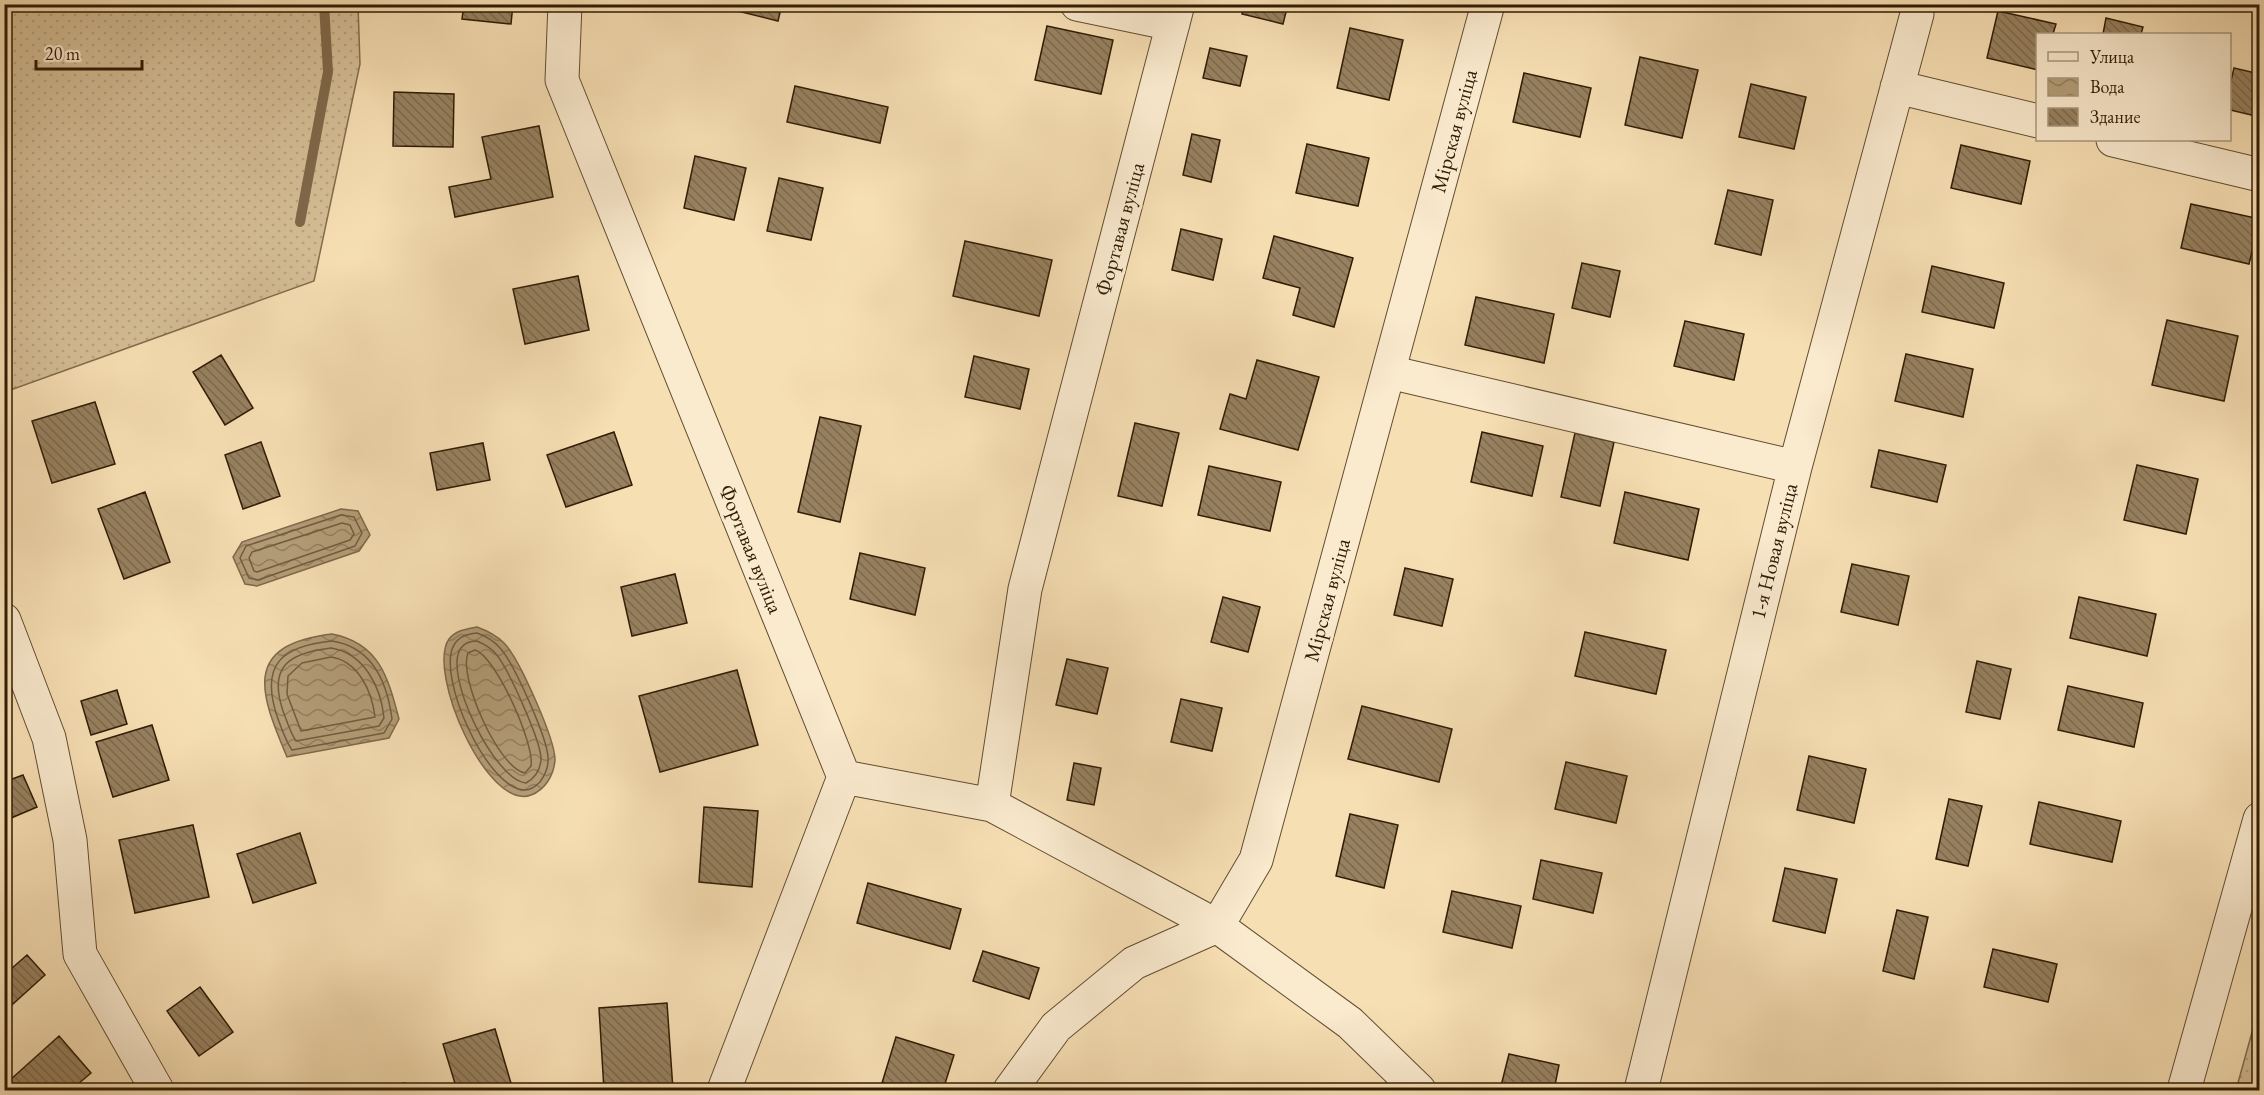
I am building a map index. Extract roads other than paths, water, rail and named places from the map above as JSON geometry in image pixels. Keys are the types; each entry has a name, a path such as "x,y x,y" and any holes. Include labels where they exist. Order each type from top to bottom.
{"street":[{"name":"Фортавая вуліца","path":"566,4 562,80 844,777"},
{"path":"1077,4 1175,14"},
{"name":"Мірская вуліца","path":"1217,926 1256,860 1488,4"},
{"name":"Фортавая вуліца","path":"992,806 1025,588 1175,14"},
{"name":"1-я Новая вуліца","path":"1641,1090 1795,466 1917,14"},
{"path":"1897,87 2036,121"},
{"path":"2117,141 2259,175"},
{"path":"1389,372 1795,466"},
{"path":"4,620 49,738 70,840 80,954 157,1090"},
{"path":"724,1090 844,777 992,806 1217,926 1350,1023 1419,1090"},
{"path":"2184,1090 2259,819"},
{"path":"1010,1090 1056,1027 1134,963 1217,926"}],"water":[{"path":"341,509 358,511 370,535 359,551 257,586 245,584 233,557 242,542"},
{"path":"477,627 498,638 510,651 527,681 549,735 555,760 553,771 544,786 531,795 514,795 497,782 480,762 465,736 454,707 446,680 444,656 452,636 466,629"},
{"path":"332,634 361,645 379,664 391,689 399,719 389,738 287,757 270,712 265,693 265,676 271,661 283,649 303,640"}],"waterway":[{"path":"300,222 328,72 324,4"}]}
